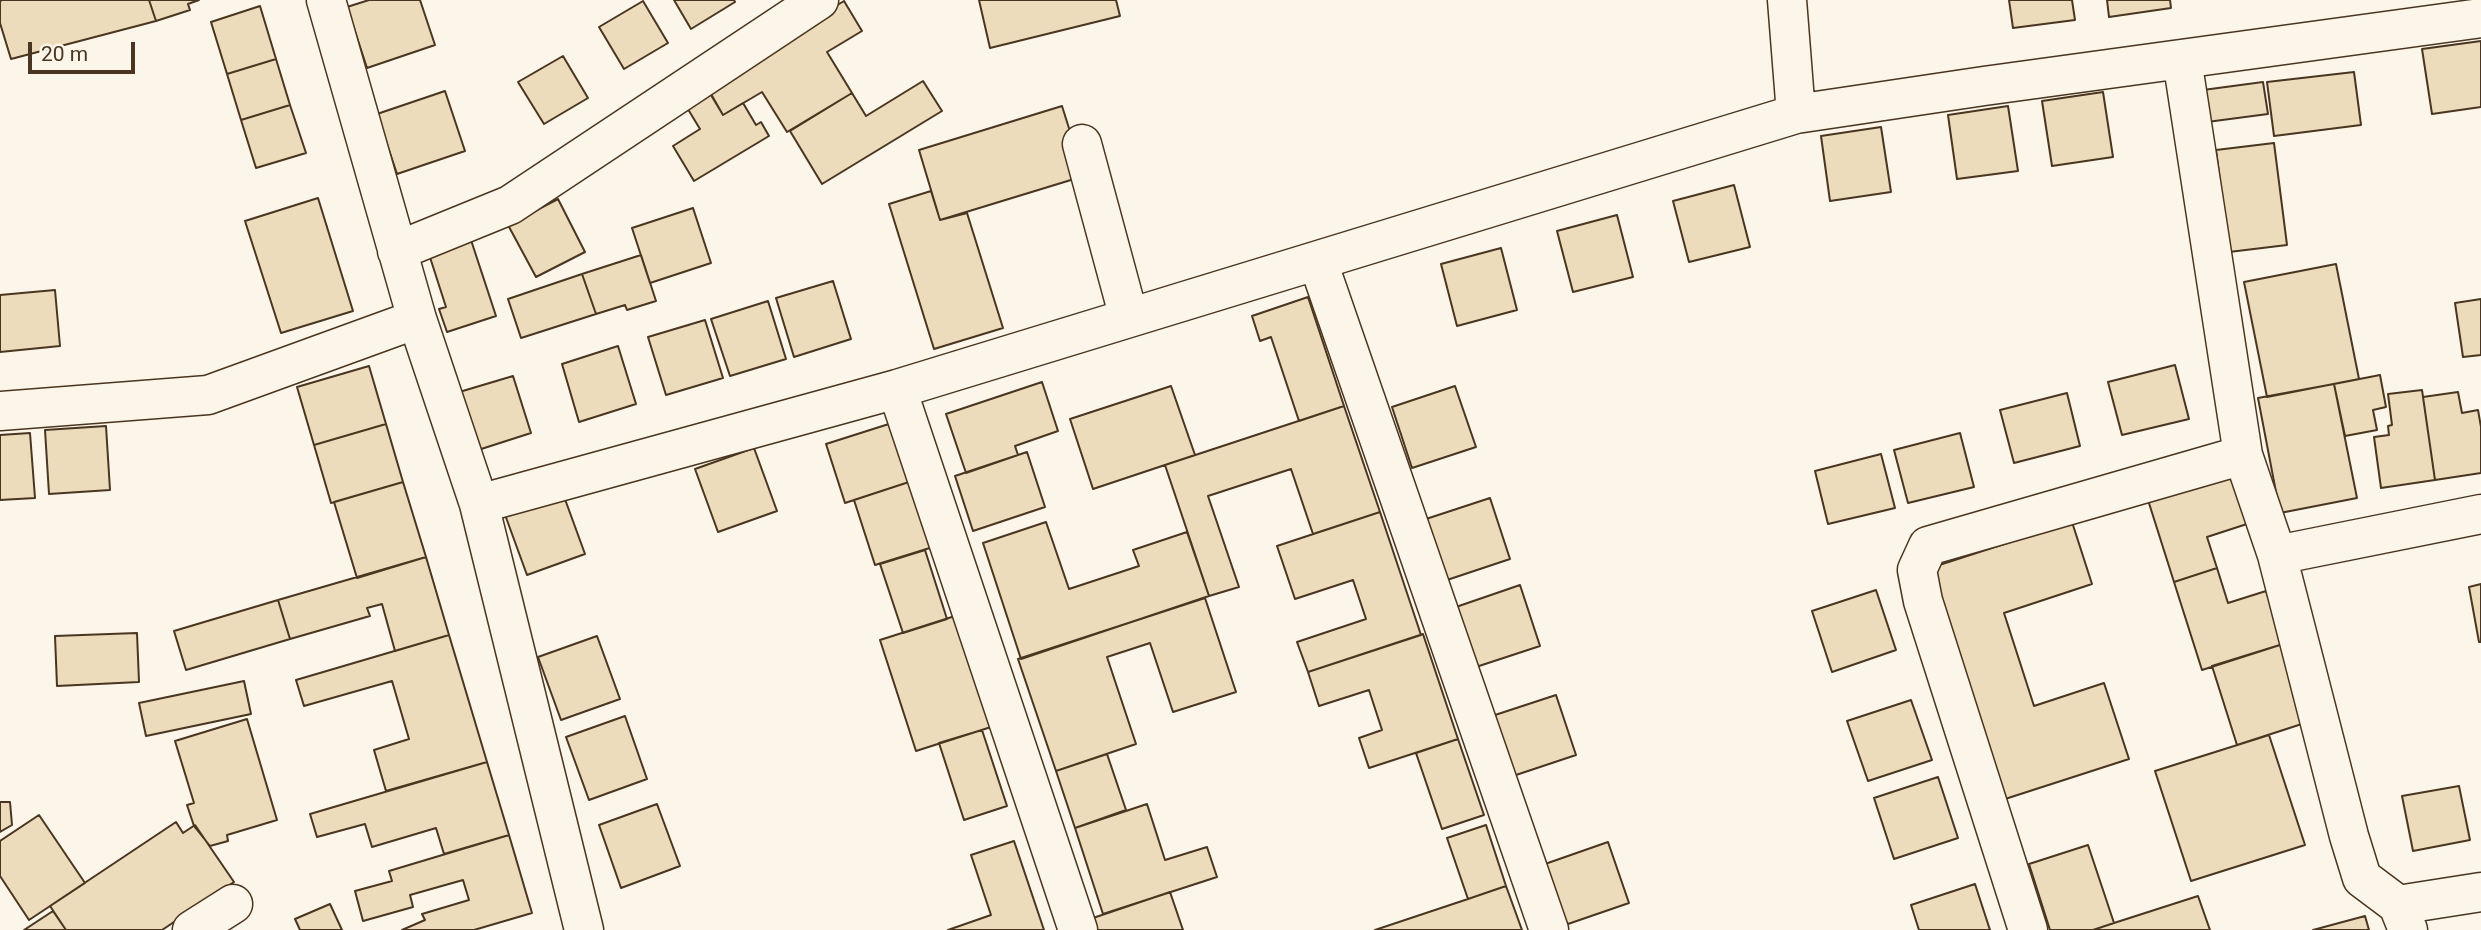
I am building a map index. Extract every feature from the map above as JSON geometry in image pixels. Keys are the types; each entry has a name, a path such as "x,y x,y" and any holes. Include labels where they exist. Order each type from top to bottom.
{"street":[{"path":"326,0 417,319 479,504 584,930"},
{"path":"397,251 510,205 819,0"},
{"path":"1787,0 1796,114"},
{"path":"479,504 897,389 1796,114 2481,18"},
{"path":"2182,59 2243,455 2277,555 2362,877 2403,918 2481,892"},
{"path":"1082,144 1129,318"},
{"path":"1318,262 1549,930"},
{"path":"0,411 208,395 417,319"},
{"path":"897,389 1078,930"},
{"path":"2028,930 1923,601 1917,570 1928,546 2243,455"},
{"path":"2277,555 2481,514"},
{"path":"192,930 233,904"}],"building":[{"path":"2,0 149,0 156,21 11,59 0,23"},
{"path":"149,0 199,0 188,4 190,10 156,21"},
{"path":"369,0 420,0 435,45 367,68 347,7"},
{"path":"674,0 734,0 735,2 691,29"},
{"path":"979,0 1116,0 1120,16 990,48"},
{"path":"2009,0 2072,0 2075,20 2013,28"},
{"path":"2107,0 2170,0 2171,8 2109,17"},
{"path":"643,1 668,43 624,69 599,27"},
{"path":"844,1 862,31 827,52 852,93 787,132 762,92 723,115 705,85"},
{"path":"260,6 276,59 227,74 211,22"},
{"path":"2481,41 2481,107 2432,114 2422,49"},
{"path":"563,56 588,98 544,124 518,82"},
{"path":"276,59 290,105 241,120 227,74"},
{"path":"2354,72 2361,125 2274,136 2267,82"},
{"path":"923,81 942,111 822,184 790,131 852,93 866,116"},
{"path":"2263,82 2268,114 2207,122 2203,90"},
{"path":"707,87 723,115 743,103 756,125 761,122 769,136 694,181 673,146 700,129 683,101"},
{"path":"445,91 465,151 397,174 377,114"},
{"path":"2103,92 2113,157 2052,166 2042,101"},
{"path":"290,105 306,153 256,168 241,120"},
{"path":"1062,106 1084,176 940,220 919,150"},
{"path":"2008,106 2018,171 1957,179 1948,115"},
{"path":"1881,127 1891,192 1830,201 1821,136"},
{"path":"2274,143 2287,245 2229,252 2216,150"},
{"path":"1734,185 1750,247 1689,262 1673,201"},
{"path":"931,191 940,220 967,213 1003,328 934,349 889,204"},
{"path":"318,198 353,311 281,333 245,221"},
{"path":"558,199 585,252 536,277 508,225"},
{"path":"693,208 711,263 650,283 632,228"},
{"path":"1617,215 1633,277 1573,292 1557,231"},
{"path":"469,234 496,316 447,332 439,309 446,307 427,248"},
{"path":"1501,248 1517,310 1457,326 1441,264"},
{"path":"641,255 656,301 627,310 625,305 596,314 582,274"},
{"path":"2336,264 2359,379 2267,397 2244,282"},
{"path":"582,274 596,314 521,338 508,299"},
{"path":"833,281 851,339 794,357 776,298"},
{"path":"55,290 60,346 0,352 0,295"},
{"path":"1308,297 1344,406 1299,421 1271,337 1260,341 1252,316"},
{"path":"2481,299 2481,355 2463,357 2455,303"},
{"path":"768,301 786,359 730,376 711,319"},
{"path":"705,320 723,378 666,395 648,337"},
{"path":"618,346 636,404 579,422 562,364"},
{"path":"2175,365 2189,419 2122,435 2108,382"},
{"path":"369,366 386,424 314,445 297,387"},
{"path":"2380,375 2386,407 2373,410 2377,430 2345,436 2334,384"},
{"path":"513,376 531,433 475,451 456,393"},
{"path":"1042,382 1058,431 1015,446 1018,455 966,473 946,414"},
{"path":"2334,384 2357,498 2280,513 2258,398"},
{"path":"1171,386 1195,455 1093,489 1070,419"},
{"path":"1455,386 1476,447 1412,468 1392,407"},
{"path":"2422,390 2435,480 2381,488 2374,437 2389,435 2388,426 2392,425 2388,394"},
{"path":"2458,392 2462,413 2478,410 2481,427 2481,473 2435,480 2423,397"},
{"path":"2067,393 2080,446 2014,463 2000,410"},
{"path":"1344,406 1380,512 1313,534 1291,469 1208,496 1239,587 1209,596 1165,465"},
{"path":"892,423 912,481 845,503 826,444"},
{"path":"386,424 403,482 331,503 314,445"},
{"path":"106,426 110,490 49,494 45,430"},
{"path":"30,433 35,498 0,500 0,435"},
{"path":"1960,433 1974,487 1908,503 1894,450"},
{"path":"754,448 777,511 718,532 695,469"},
{"path":"1027,452 1045,507 973,531 955,476"},
{"path":"1881,454 1895,508 1828,524 1815,471"},
{"path":"2234,473 2250,523 2207,537 2217,568 2174,582 2148,500"},
{"path":"912,481 933,547 875,565 854,500"},
{"path":"403,482 426,557 357,578 334,502"},
{"path":"562,491 585,554 527,575 504,512"},
{"path":"1490,498 1510,559 1447,580 1426,519"},
{"path":"1380,512 1421,635 1308,672 1297,642 1366,619 1353,580 1295,599 1277,546"},
{"path":"1046,522 1069,589 1139,566 1133,550 1187,532 1209,596 1021,659 983,543"},
{"path":"2072,522 2092,584 2004,613 2034,706 2104,683 2129,759 2002,800 1927,569"},
{"path":"925,550 947,619 903,633 880,564"},
{"path":"426,557 449,635 395,651 382,604 367,608 370,616 290,639 278,600"},
{"path":"2217,568 2228,603 2266,591 2283,644 2202,670 2174,582"},
{"path":"2481,584 2481,642 2479,642 2469,587"},
{"path":"1520,585 1540,646 1476,667 1456,607"},
{"path":"1876,590 1896,650 1832,672 1812,611"},
{"path":"1205,598 1236,692 1173,712 1150,643 1107,657 1136,744 1056,771 1018,659"},
{"path":"278,600 290,639 186,670 174,631"},
{"path":"955,616 991,727 916,751 880,640"},
{"path":"137,633 139,682 57,686 55,636"},
{"path":"1423,634 1458,739 1369,768 1359,738 1382,730 1369,690 1319,706 1308,672"},
{"path":"449,635 487,762 386,791 374,750 409,739 392,681 304,706 296,680"},
{"path":"597,636 620,699 561,720 538,657"},
{"path":"2283,644 2308,722 2237,745 2212,666"},
{"path":"244,681 251,714 146,736 139,703"},
{"path":"1556,695 1576,755 1513,776 1492,716"},
{"path":"1911,700 1932,760 1868,781 1847,721"},
{"path":"625,716 647,779 589,800 566,737"},
{"path":"247,719 277,820 227,835 228,841 210,846 194,826 187,805 194,803 175,741"},
{"path":"982,730 1007,806 964,820 939,743"},
{"path":"2269,735 2305,845 2191,881 2155,771"},
{"path":"1458,739 1484,815 1442,829 1416,753"},
{"path":"1107,754 1126,810 1075,828 1056,771"},
{"path":"487,762 509,835 444,854 436,828 372,847 365,824 317,837 310,814"},
{"path":"1938,777 1958,838 1894,859 1874,798"},
{"path":"2459,786 2470,840 2413,851 2402,796"},
{"path":"0,802 10,802 12,825 0,832"},
{"path":"657,804 680,866 621,888 599,825"},
{"path":"1147,804 1165,860 1207,847 1217,877 1103,914 1075,828"},
{"path":"39,815 85,883 29,920 0,876 0,841"},
{"path":"176,822 183,833 195,825 234,882 162,930 66,930 50,906"},
{"path":"1486,825 1506,886 1468,899 1447,838"},
{"path":"509,835 532,913 474,930 402,930 425,920 422,914 469,900 463,880 410,895 413,907 363,921 355,891 392,881 389,871"},
{"path":"1014,841 1044,930 948,930 991,915 971,855"},
{"path":"1608,842 1629,903 1565,925 1545,864"},
{"path":"2088,845 2114,923 2093,930 2050,930 2029,864"},
{"path":"1975,884 1990,930 1919,930 1911,905"},
{"path":"1506,886 1522,930 1375,930 1468,899"},
{"path":"1170,892 1183,930 1097,930 1093,918"},
{"path":"2198,896 2210,930 2093,930 2114,923"},
{"path":"330,904 342,930 300,930 295,919"},
{"path":"53,911 66,930 24,930"},
{"path":"2365,916 2369,930 2313,930"}]}
